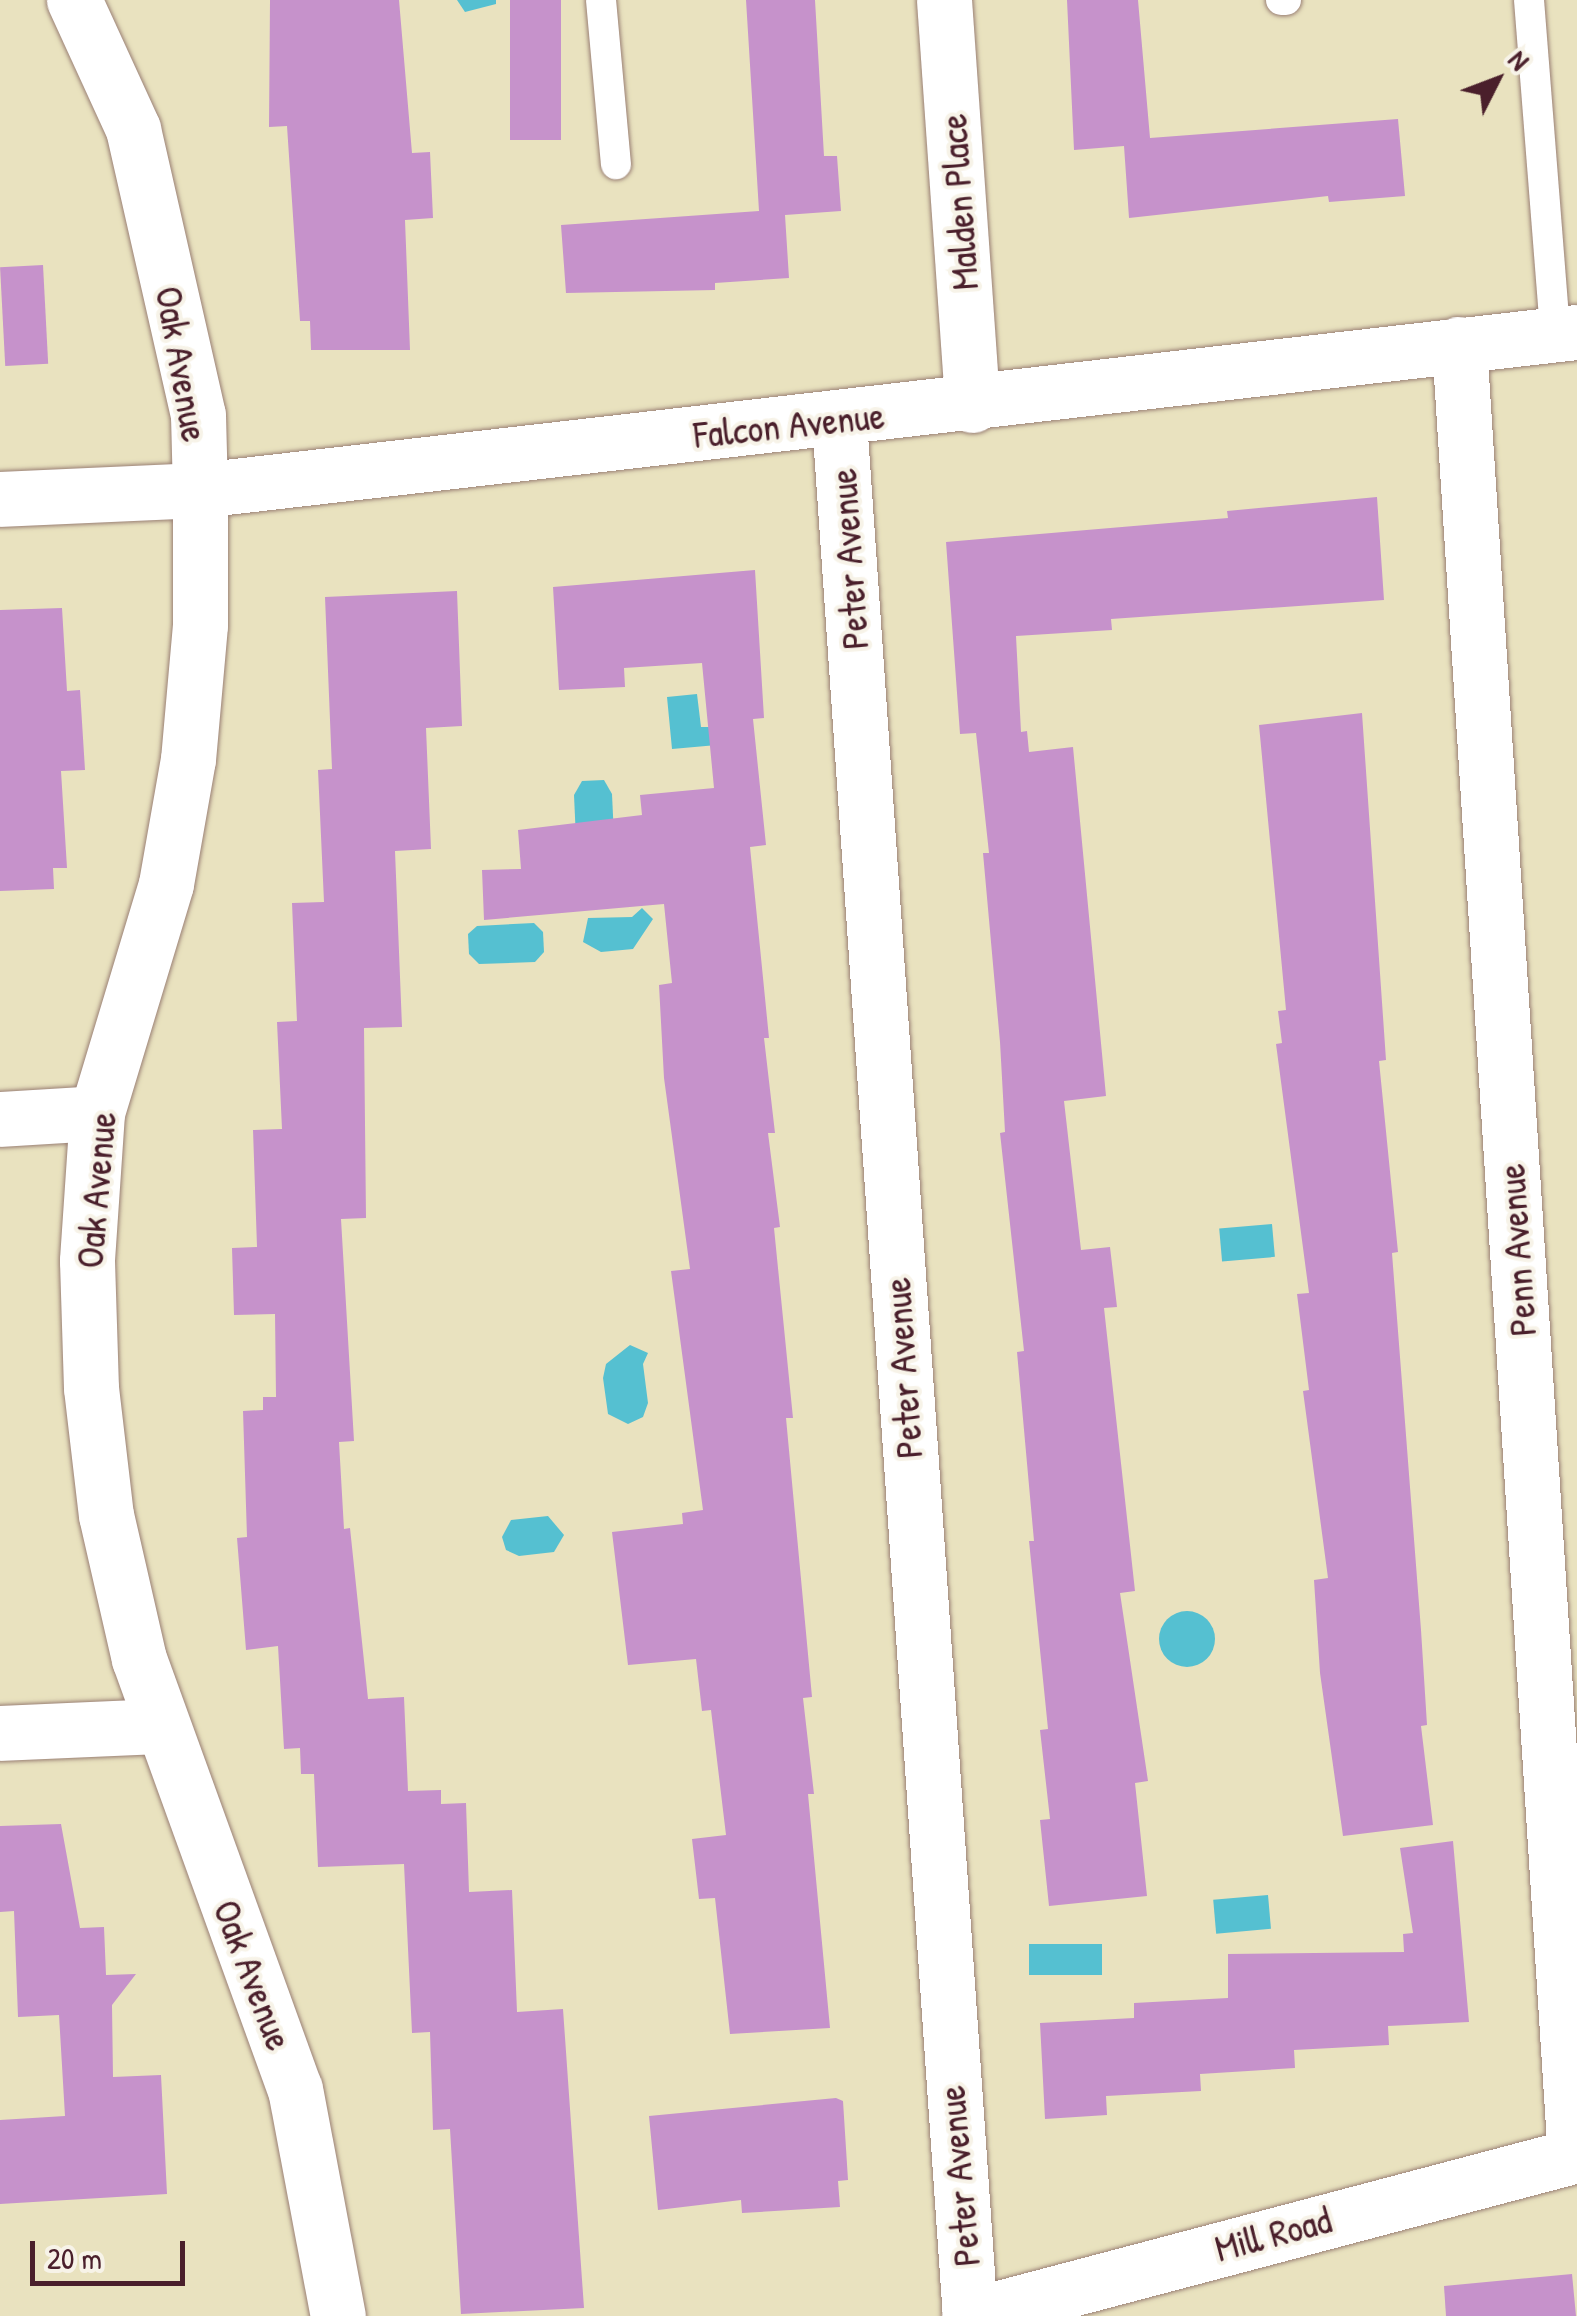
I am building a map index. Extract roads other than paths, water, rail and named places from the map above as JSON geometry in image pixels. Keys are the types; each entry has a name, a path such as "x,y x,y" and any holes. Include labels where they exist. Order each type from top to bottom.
{"street":[{"name":"Oak Avenue","path":"74,0 133,129 198,415 200,490 200,625 188,759 166,884 97,1114 87,1261 91,1388 106,1515 160,1726 296,2089 338,2316"},
{"name":"Malden Place","path":"944,0 972,405"},
{"name":"Falcon Avenue","path":"0,499 200,490 972,405 1566,333"},
{"name":"Penn Avenue","path":"1459,344 1576,2155"},
{"name":"Peter Avenue","path":"839,420 970,2316"},
{"path":"0,1118 97,1114"},
{"path":"0,1733 160,1726"},
{"name":"Mill Road","path":"970,2316 1074,2301 1576,2155"}],"lane":[{"path":"601,0 616,164"},
{"path":"1529,0 1566,333"}],"water":[{"path":"457,0 496,0 496,4 465,12"},
{"path":"697,694 701,727 716,727 717,745 672,749 667,697"},
{"path":"604,780 612,794 614,837 576,839 574,795 582,781"},
{"path":"642,908 653,919 633,949 601,952 583,942 588,918 632,917"},
{"path":"534,923 543,932 544,952 535,962 479,964 469,954 468,934 477,926"},
{"path":"1272,1224 1275,1257 1222,1261 1219,1229"},
{"path":"630,1345 648,1353 643,1364 648,1403 643,1417 628,1424 608,1414 603,1378 606,1364"},
{"path":"548,1516 564,1535 554,1552 519,1556 506,1550 502,1537 511,1520"},
{"path":"1187,1611 1207,1619 1215,1639 1207,1659 1187,1667 1167,1659 1159,1639 1167,1619"},
{"path":"1268,1895 1271,1929 1216,1934 1213,1900"},
{"path":"1029,1944 1102,1944 1102,1975 1029,1975"}]}
